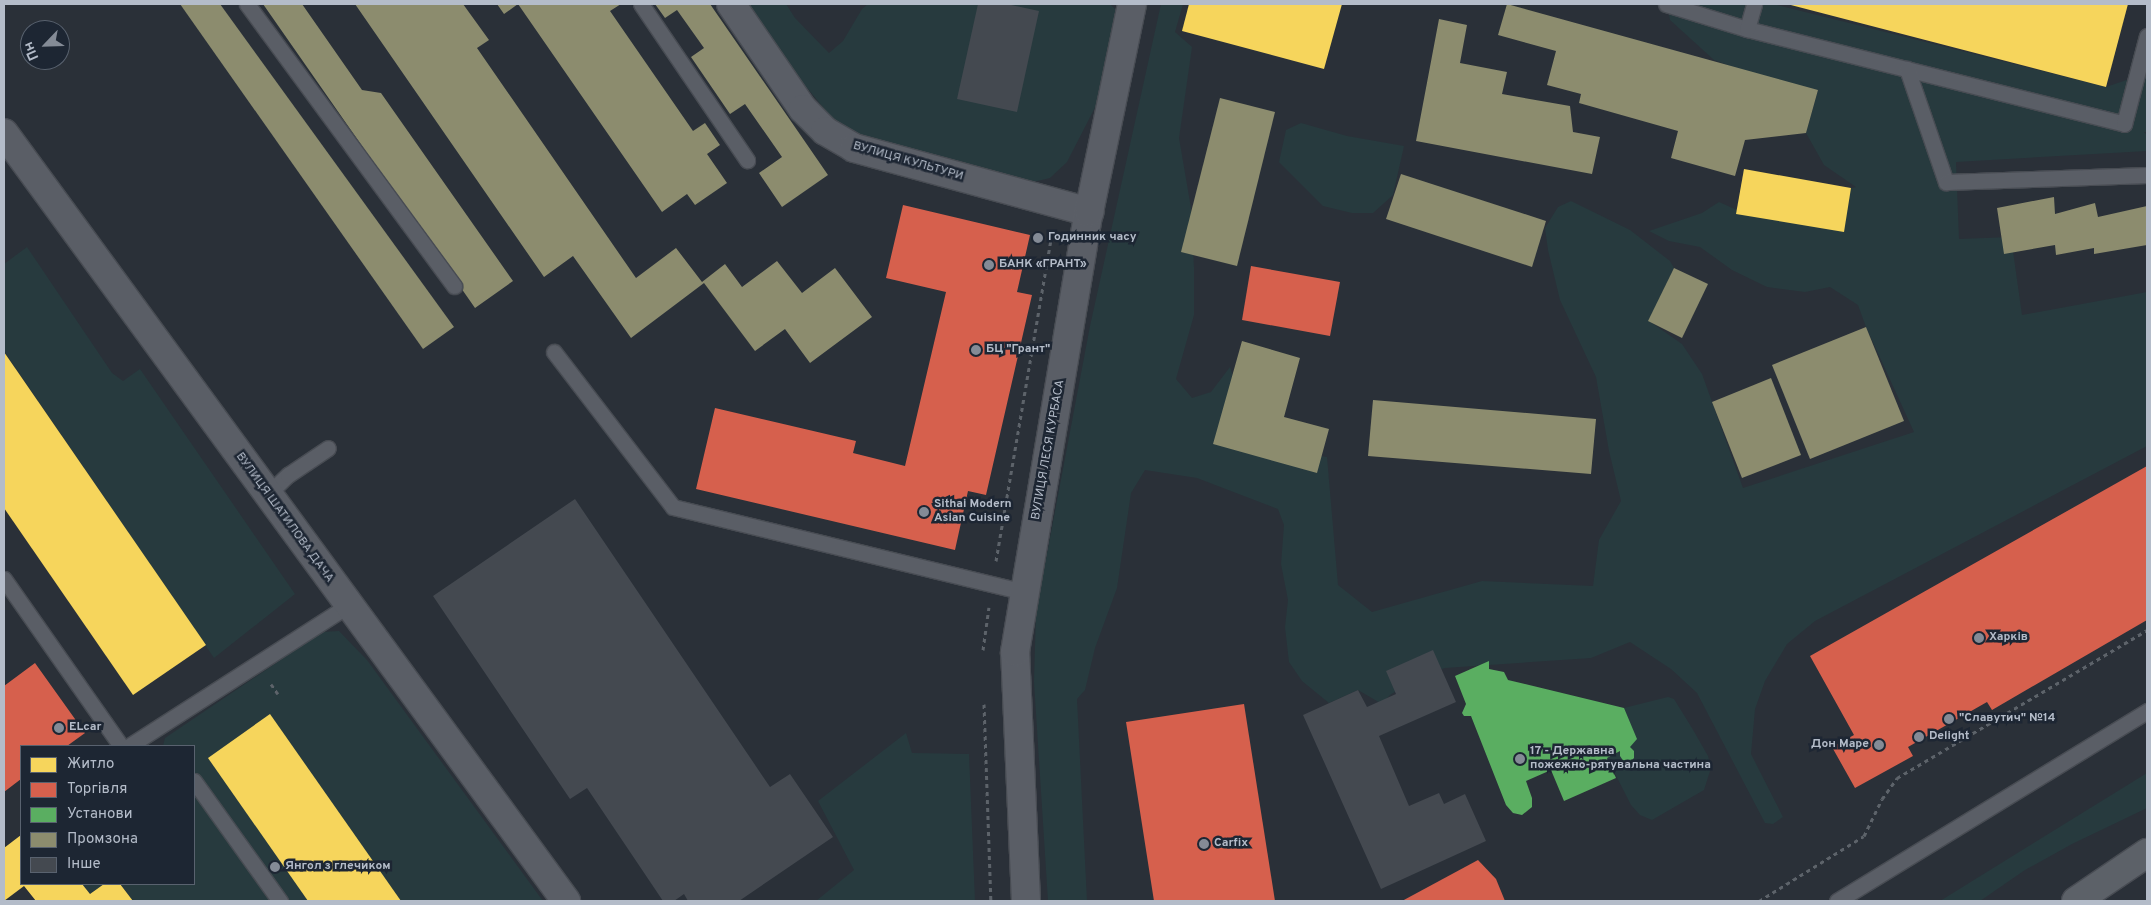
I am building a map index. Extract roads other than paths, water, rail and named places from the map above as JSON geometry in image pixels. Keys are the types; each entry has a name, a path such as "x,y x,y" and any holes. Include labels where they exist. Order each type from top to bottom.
{"main road":[{"path":"2076,901 2147,853"}],"street":[{"name":"ВУЛИЦЯ КУЛЬТУРИ","path":"731,4 803,109 825,130 847,144 872,153 1089,212"},
{"name":"ВУЛИЦЯ ЛЕСЯ КУРБАСА","path":"1026,901 1015,652 1089,212 1132,4"},
{"name":"ВУЛИЦЯ ШАТИЛОВА ДАЧА","path":"4,133 268,494 347,606 566,901"}],"lane":[{"path":"247,4 454,286"},
{"path":"640,4 747,160"},
{"path":"1666,4 1748,29 2124,124 2147,36"},
{"path":"1748,29 1754,4"},
{"path":"1907,69 1946,182 2147,174"},
{"path":"554,352 673,507 1025,592"},
{"path":"268,494 288,475 328,448"},
{"path":"4,579 120,745"},
{"path":"131,745 347,606"},
{"path":"1837,901 2147,712"},
{"path":"195,782 280,901"}],"place":[{"name":"Годинник часу","path":"1038,238"},
{"name":"БАНК «ГРАНТ»","path":"989,265"},
{"name":"БЦ \"Грант\"","path":"976,350"},
{"name":"Sithai Modern Asian Cuisine","path":"924,512"},
{"name":"Харків","path":"1979,638"},
{"name":"\"Славутич\" №14","path":"1949,719"},
{"name":"ELcar","path":"59,728"},
{"name":"Delight","path":"1919,737"},
{"name":"Дон Маре","path":"1879,745"},
{"name":"17 - Державна пожежно-рятувальна частина","path":"1520,759"},
{"name":"Carfix","path":"1204,844"},
{"name":"Янгол з глечиком","path":"275,867"}]}
